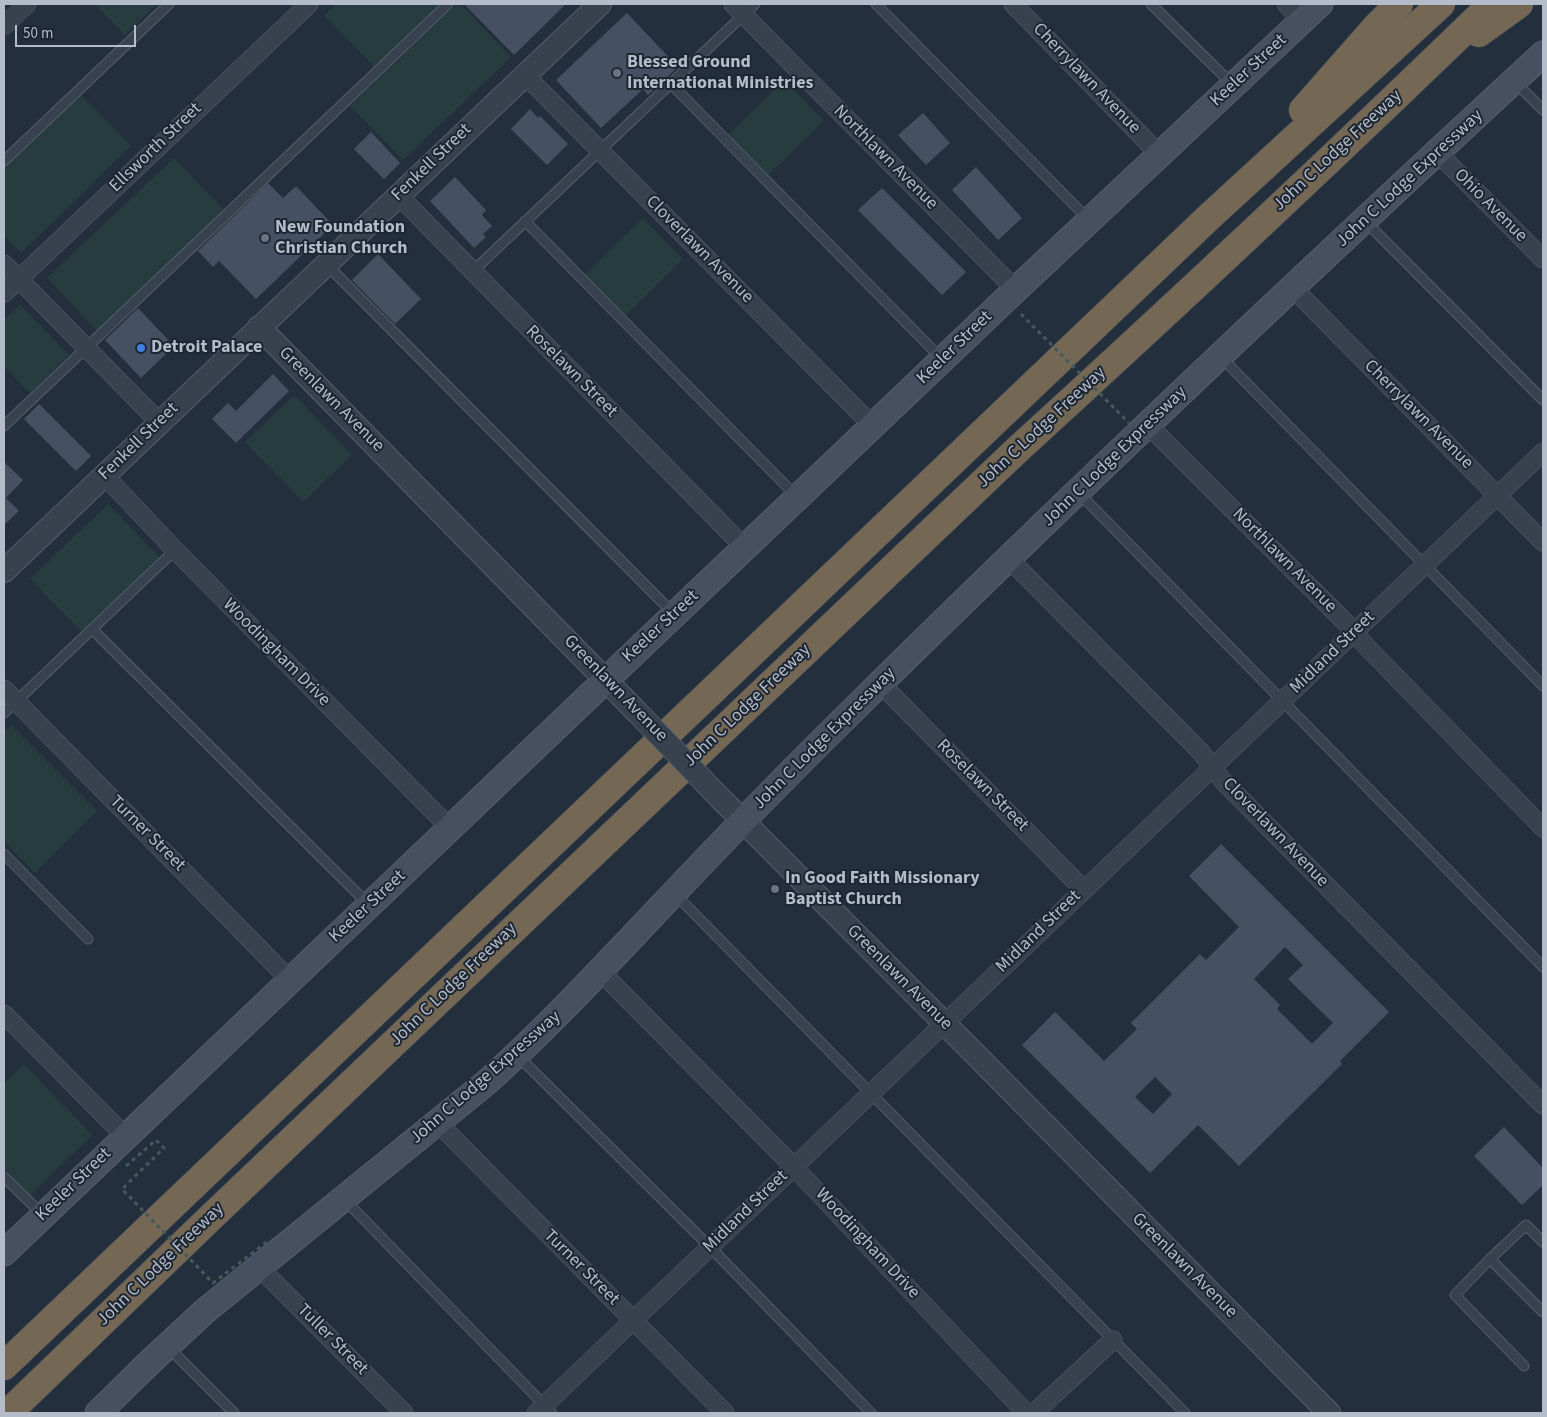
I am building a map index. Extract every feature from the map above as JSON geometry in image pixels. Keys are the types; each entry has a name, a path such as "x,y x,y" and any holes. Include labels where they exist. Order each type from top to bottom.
{"highway":[{"path":"1209,217 1376,27 1399,4"},
{"name":"John C Lodge Freeway","path":"4,1366 1209,217 1441,4"},
{"name":"John C Lodge Freeway","path":"8,1413 208,1220 930,534 1408,86 1492,4"},
{"path":"1408,86 1519,4"},
{"path":"4,1357 42,1330"}],"main road":[{"name":"Keeler Street","path":"4,1253 674,614 1234,86 1303,9"},
{"name":"John C Lodge Expressway","path":"98,1413 205,1312 438,1123 517,1055 560,1013 722,842 880,683 1078,492 1139,424 1220,357 1543,54"}],"street":[{"path":"4,26 27,4"},
{"name":"Ellsworth Street","path":"4,293 309,4"},
{"name":"Fenkell Street","path":"4,571 600,4"},
{"name":"Cherrylawn Avenue","path":"1013,4 1160,155"},
{"name":"Northlawn Avenue","path":"744,7 1016,290"},
{"name":"Cloverlawn Avenue","path":"525,75 873,426"},
{"name":"Ohio Avenue","path":"1437,152 1543,259"},
{"name":"Roselawn Street","path":"398,195 745,548"},
{"path":"4,264 159,422"},
{"name":"Cherrylawn Avenue","path":"1293,288 1543,542"},
{"name":"Greenlawn Avenue","path":"259,327 719,797 1329,1413"},
{"name":"Northlawn Avenue","path":"1139,424 1355,632 1366,646 1543,828"},
{"name":"Midland Street","path":"544,1411 633,1320 1498,497 1543,452"},
{"name":"Woodingham Drive","path":"104,475 175,550 450,828"},
{"name":"Cloverlawn Avenue","path":"1008,558 1200,751 1223,781 1543,1105"},
{"name":"Roselawn Street","path":"880,683 1084,890"},
{"name":"Turner Street","path":"4,689 10,707 290,980"},
{"name":"Woodingham Drive","path":"600,971 794,1167 1026,1413"},
{"path":"4,1014 125,1136"},
{"name":"Turner Street","path":"438,1123 724,1413"},
{"name":"Tuller Street","path":"259,1267 404,1413"},
{"path":"1034,1413 1112,1340"}],"lane":[{"path":"4,160 169,4"},
{"path":"4,426 448,4"},
{"path":"876,4 1090,221"},
{"path":"1152,4 1234,86"},
{"path":"473,271 670,83 744,7"},
{"path":"1514,81 1543,110"},
{"path":"670,83 943,360"},
{"path":"525,221 798,497"},
{"path":"1364,221 1543,400"},
{"path":"326,264 674,614"},
{"path":"1220,357 1543,686"},
{"path":"1078,492 1543,967"},
{"path":"10,707 175,550"},
{"path":"92,629 369,905"},
{"path":"4,854 88,939"},
{"path":"674,893 1185,1413"},
{"path":"517,1055 710,1247 871,1413"},
{"path":"4,1177 43,1215"},
{"path":"344,1199 544,1411"},
{"path":"1524,1366 1455,1295 1526,1225 1543,1242"},
{"path":"1490,1259 1543,1312"},
{"path":"167,1346 234,1413"}],"path":[{"path":"1021,314 1139,424"},
{"path":"126,1166 156,1140 164,1148 122,1189 213,1283 268,1241"}],"green space":[{"path":"95,4 157,4 125,35"},
{"path":"336,4 443,4 376,69 324,15"},
{"path":"457,4 461,4 511,57 403,160 350,106"},
{"path":"784,80 824,121 764,179 725,138"},
{"path":"80,94 131,146 21,253 4,235 4,167"},
{"path":"174,158 226,212 99,333 47,278"},
{"path":"643,218 683,259 624,317 584,276"},
{"path":"20,305 69,355 30,393 4,366 4,320"},
{"path":"294,395 352,455 303,502 245,442"},
{"path":"108,504 159,557 82,632 30,579"},
{"path":"11,725 97,811 35,873 4,842 4,732"},
{"path":"24,1064 92,1135 30,1195 4,1168 4,1084"}],"building":[{"path":"464,4 566,4 514,55"},
{"name":"Blessed Ground International Ministries","path":"627,13 678,67 648,95 643,89 601,128 556,80"},
{"path":"530,109 538,118 540,116 568,144 547,165 511,129"},
{"path":"923,113 950,143 926,165 898,135"},
{"path":"371,132 400,163 384,179 354,149"},
{"path":"976,167 1022,218 998,240 952,190"},
{"path":"455,177 486,210 482,215 492,226 483,234 486,237 474,248 430,201"},
{"name":"New Foundation Christian Church","path":"268,183 283,198 296,186 333,225 256,299 219,261 213,267 198,251"},
{"path":"882,188 966,272 942,295 858,210"},
{"path":"378,254 421,299 395,324 352,280"},
{"path":"138,308 174,346 141,378 105,340"},
{"path":"273,374 289,391 236,443 212,419 228,403 236,411"},
{"path":"39,404 91,456 76,471 24,419"},
{"path":"4,462 23,480 6,498 19,511 4,525"},
{"path":"1221,844 1389,1012 1340,1061 1342,1064 1239,1166 1198,1125 1150,1173 1022,1045 1055,1012 1104,1061 1137,1029 1131,1023 1200,954 1206,960 1239,927 1189,876","holes":["1285,947 1303,965 1288,979 1333,1023 1312,1044 1277,1009 1280,1005 1254,979","1155,1077 1172,1094 1153,1114 1135,1097"]},
{"path":"1504,1127 1543,1168 1543,1185 1522,1205 1474,1156"}],"place":[{"name":"Blessed Ground International Ministries","path":"617,73"},
{"name":"New Foundation Christian Church","path":"265,238"},
{"name":"Detroit Palace","path":"141,348"},
{"name":"In Good Faith Missionary Baptist Church","path":"775,889"}]}
